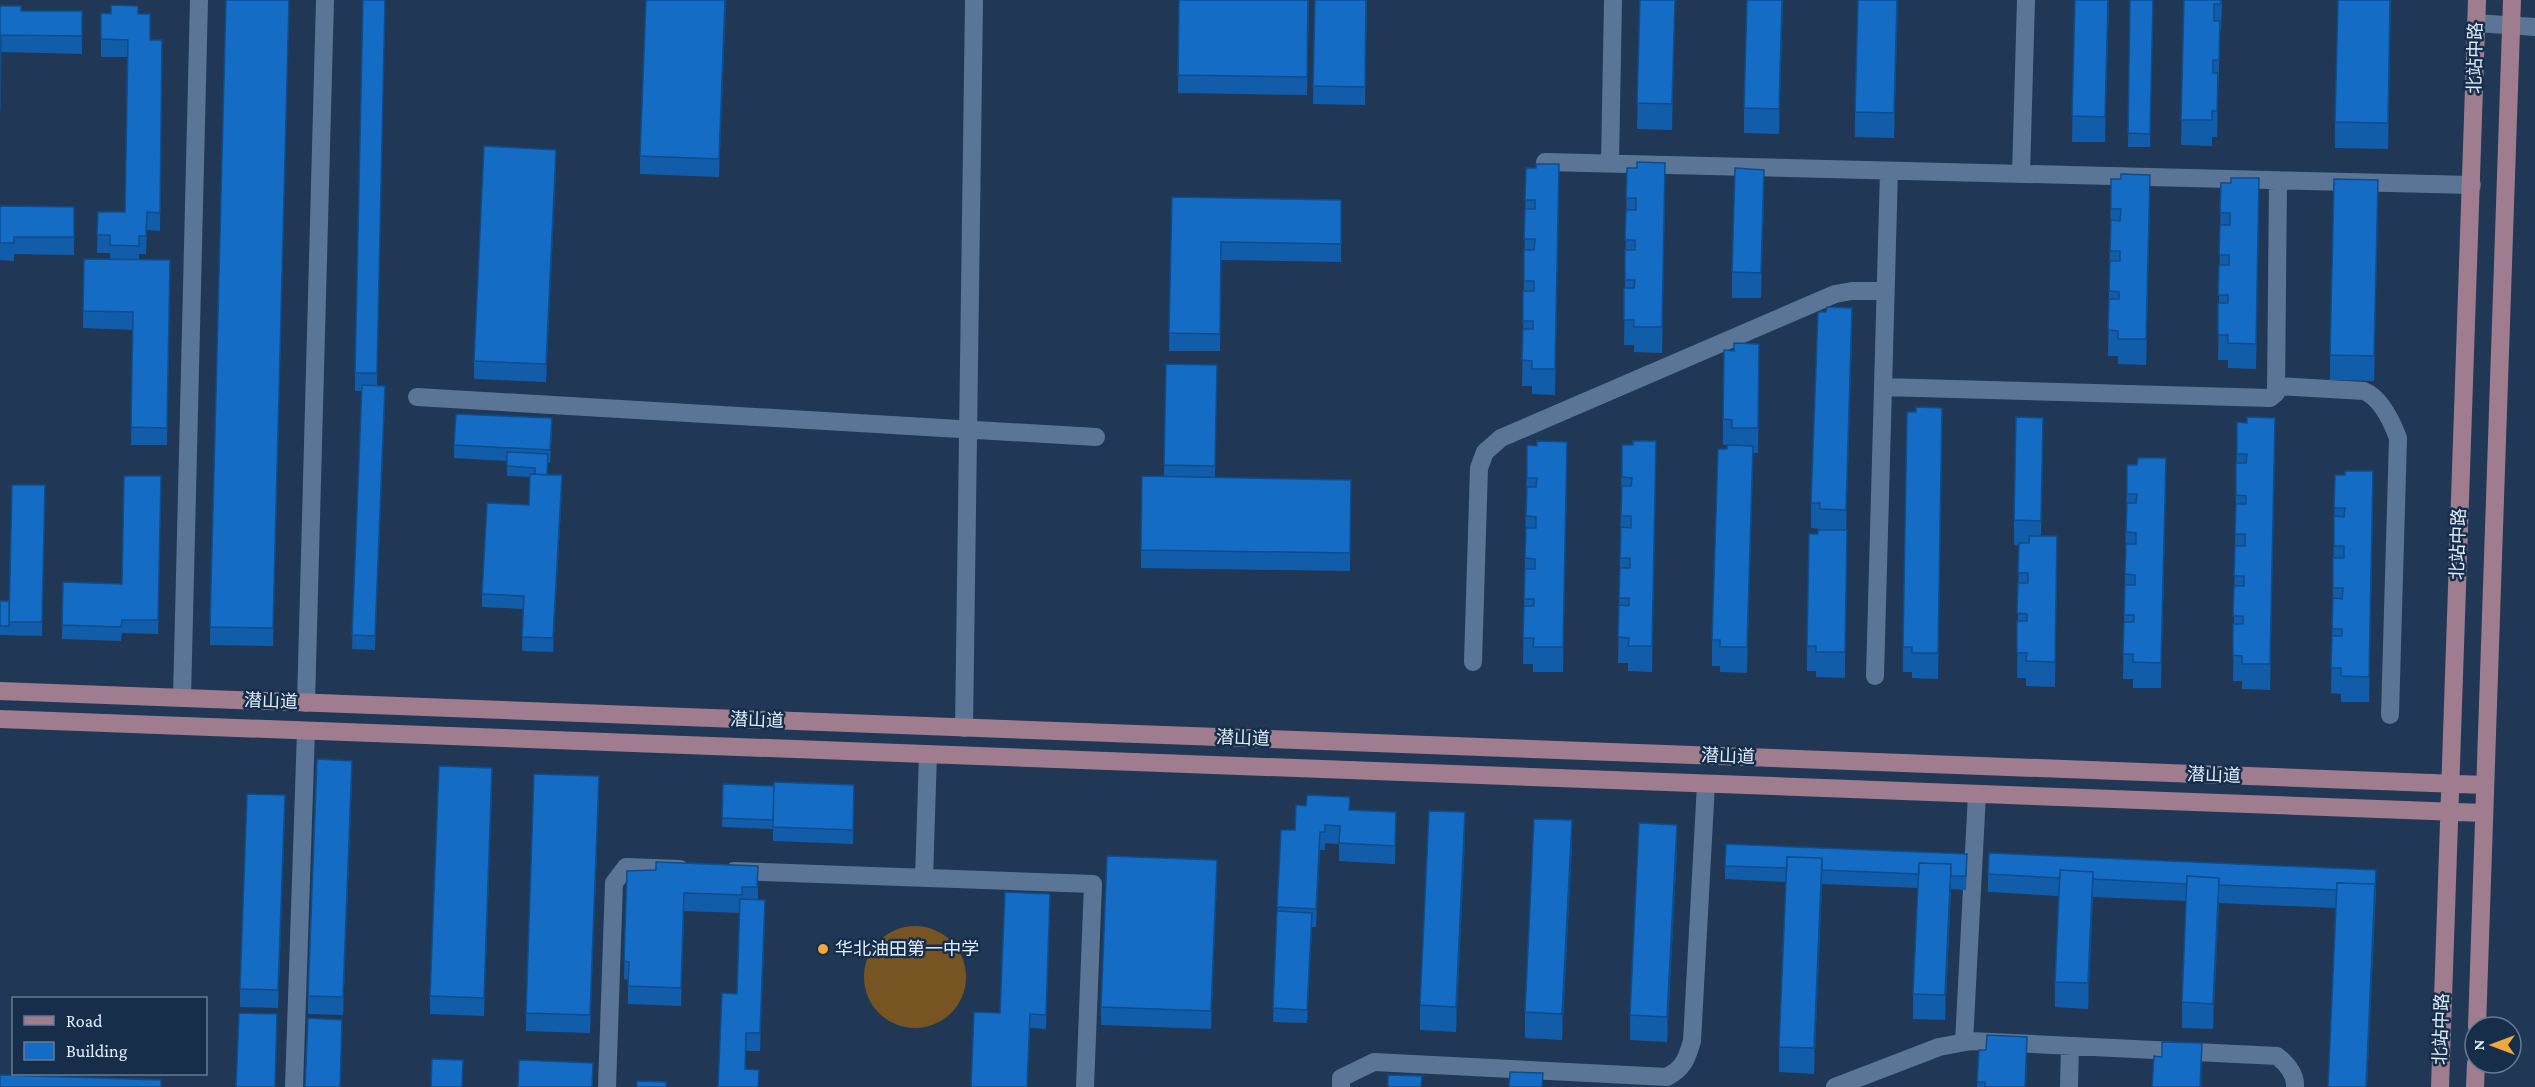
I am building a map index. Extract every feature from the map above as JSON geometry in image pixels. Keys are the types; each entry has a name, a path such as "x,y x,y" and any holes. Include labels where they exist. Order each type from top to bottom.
{"main road":[{"name":"北站中路","path":"2440,1087 2477,0"},
{"name":"北站中路","path":"2477,1015 2512,0"},
{"name":"潜山道","path":"0,691 2485,785"},
{"name":"潜山道","path":"0,719 2484,813"}],"street":[{"path":"182,698 199,0"},
{"path":"306,702 325,0"},
{"path":"964,728 974,0"},
{"path":"1610,163 1613,0"},
{"path":"2021,174 2026,0"},
{"path":"2476,23 2535,27"},
{"path":"1545,162 2472,185"},
{"path":"1875,676 1888,171"},
{"path":"1882,387 2271,398 2276,393 2278,180"},
{"path":"1473,663 1479,468 1485,452 1501,438 1835,294 1852,291 1885,291"},
{"path":"2276,386 2364,391 2371,394 2392,422 2398,438 2390,715"},
{"path":"417,397 1096,437"},
{"path":"294,1087 306,731"},
{"path":"924,878 928,754"},
{"path":"1341,1087 1341,1078 1374,1062 1667,1077 1679,1070 1686,1061 1692,1041 1706,784"},
{"path":"1964,1042 1977,794"},
{"path":"607,1087 614,883 627,867 698,869"},
{"path":"721,870 1093,884 1086,1087"},
{"path":"1835,1087 1939,1047 1964,1042 2277,1056 2288,1065 2295,1080 2295,1087"},
{"path":"2069,1087 2070,1046"}],"shaded area":[{"path":"915,926 935,930 951,941 962,957 966,977 962,997 951,1013 935,1024 915,1028 895,1024 879,1013 868,997 864,977 868,957 879,941 895,930"}],"building":[{"path":"226,0 289,0 273,628 210,627"},
{"path":"363,0 385,0 377,373 355,373"},
{"path":"646,0 725,0 719,159 640,156"},
{"path":"1179,0 1308,0 1307,77 1178,75"},
{"path":"1315,0 1366,0 1365,87 1313,86"},
{"path":"1640,0 1675,0 1672,104 1637,103"},
{"path":"1747,0 1782,0 1779,109 1744,108"},
{"path":"1858,0 1897,0 1894,113 1855,112"},
{"path":"2075,0 2108,0 2105,117 2072,116"},
{"path":"2130,0 2153,0 2150,134 2128,133"},
{"path":"2184,0 2221,0 2221,4 2214,4 2214,21 2220,21 2219,60 2213,60 2213,73 2218,73 2217,111 2212,111 2212,120 2181,120"},
{"path":"2338,0 2390,0 2388,123 2335,122"},
{"path":"111,5 138,6 138,14 150,14 150,40 162,40 160,213 147,212 146,236 139,236 139,246 110,245 110,235 97,235 98,212 125,212 128,40 101,39 101,13 111,14"},
{"path":"0,6 21,6 21,11 82,11 82,36 1,35 0,111"},
{"path":"484,146 556,150 546,364 474,361"},
{"path":"1637,162 1665,163 1662,327 1634,327 1634,320 1624,320 1624,288 1634,288 1635,280 1625,280 1625,250 1635,250 1635,240 1625,240 1626,210 1636,210 1636,198 1626,198 1627,168 1637,168"},
{"path":"1536,164 1559,164 1555,369 1532,369 1532,361 1522,360 1523,329 1533,329 1533,321 1523,321 1523,291 1534,291 1534,281 1524,281 1524,250 1534,250 1535,239 1524,239 1525,209 1535,209 1535,200 1525,200 1526,168 1536,168"},
{"path":"1735,168 1764,170 1761,273 1732,272"},
{"path":"2121,174 2150,175 2146,339 2118,339 2118,331 2108,330 2109,299 2119,299 2119,292 2109,291 2110,261 2120,261 2120,251 2110,251 2111,220 2120,221 2121,209 2111,209 2111,179 2121,179"},
{"path":"2231,178 2259,178 2256,344 2228,343 2228,335 2218,335 2218,303 2228,303 2228,295 2218,295 2219,265 2229,265 2229,255 2219,255 2220,225 2230,225 2230,213 2220,213 2221,183 2231,183"},
{"path":"2334,179 2378,180 2374,356 2330,355"},
{"path":"1172,197 1341,200 1341,244 1221,242 1220,334 1169,333"},
{"path":"0,206 74,207 74,237 14,237 14,243 0,243"},
{"path":"84,259 170,260 167,428 131,427 133,312 83,311"},
{"path":"1827,307 1852,308 1846,510 1820,509 1820,503 1811,503 1818,312 1826,312"},
{"path":"1734,343 1759,344 1758,428 1732,428 1732,420 1723,419 1724,350 1734,351"},
{"path":"1166,364 1217,365 1215,466 1164,465"},
{"path":"362,385 385,386 375,636 352,635"},
{"path":"1916,407 1942,408 1938,653 1912,653 1912,647 1903,647 1907,412 1916,412"},
{"path":"456,414 552,418 550,450 454,445"},
{"path":"2016,417 2043,418 2041,521 2014,520"},
{"path":"2247,417 2275,418 2270,664 2242,664 2242,656 2233,655 2233,624 2243,624 2243,616 2233,616 2234,586 2244,586 2244,576 2234,576 2235,546 2245,546 2245,534 2235,534 2236,504 2246,504 2246,496 2236,495 2236,463 2246,463 2247,454 2237,454 2237,422 2247,423"},
{"path":"1537,441 1567,442 1563,647 1533,647 1534,638 1523,638 1524,606 1534,606 1534,599 1524,599 1525,569 1535,569 1535,559 1525,558 1526,528 1536,528 1536,517 1526,516 1527,487 1536,487 1537,478 1527,478 1527,445 1537,446"},
{"path":"1633,441 1656,441 1652,646 1628,646 1629,638 1618,637 1619,605 1629,606 1629,598 1619,598 1620,568 1630,568 1630,558 1620,558 1621,527 1631,528 1631,516 1621,516 1622,486 1631,486 1632,478 1622,477 1622,445 1633,445"},
{"path":"1727,445 1753,446 1747,647 1720,647 1720,640 1712,640 1718,449 1727,449"},
{"path":"507,452 548,454 547,475 535,474 535,468 507,466"},
{"path":"2138,458 2166,458 2161,663 2133,662 2133,654 2123,654 2124,622 2134,622 2134,615 2124,615 2125,585 2135,585 2135,575 2125,574 2126,544 2136,544 2136,533 2126,532 2127,503 2136,503 2137,494 2127,494 2127,465 2137,465"},
{"path":"2345,471 2373,471 2369,677 2341,676 2341,668 2331,668 2332,636 2342,636 2342,629 2332,629 2333,598 2342,599 2343,588 2333,588 2333,558 2344,558 2344,546 2334,546 2334,516 2344,517 2345,508 2334,508 2335,475 2345,475"},
{"path":"530,474 562,475 553,638 522,637 524,596 482,594 487,503 529,505"},
{"path":"124,476 161,476 158,620 122,620 121,627 62,625 63,582 122,584"},
{"path":"1142,476 1351,480 1350,553 1141,550"},
{"path":"12,485 45,485 42,622 9,622"},
{"path":"1818,530 1847,530 1845,652 1816,652 1816,646 1807,646 1809,534 1818,534"},
{"path":"2029,536 2057,536 2055,662 2026,661 2027,653 2017,653 2017,621 2027,621 2027,614 2017,613 2018,583 2028,583 2028,573 2018,573 2019,543 2029,543"},
{"path":"0,601 9,601 9,626 0,626"},
{"path":"317,759 352,761 343,997 308,996"},
{"path":"439,766 492,768 484,998 430,996"},
{"path":"534,774 599,776 590,1015 526,1013"},
{"path":"774,782 854,785 853,830 773,827"},
{"path":"723,784 774,786 773,820 722,818"},
{"path":"247,794 285,795 278,990 240,989"},
{"path":"1307,795 1350,797 1349,810 1396,812 1395,846 1339,843 1340,826 1325,825 1325,832 1320,832 1316,909 1277,907 1281,830 1295,830 1296,805 1306,806"},
{"path":"1429,811 1465,812 1456,1007 1420,1005"},
{"path":"1534,819 1572,820 1562,1014 1525,1012"},
{"path":"1639,823 1677,825 1667,1017 1630,1015"},
{"path":"1726,844 1967,854 1966,876 1951,876 1951,864 1919,863 1919,874 1822,870 1822,858 1787,857 1787,868 1725,866"},
{"path":"1989,853 2376,870 2375,892 2375,884 2337,883 2337,890 2219,885 2219,878 2187,876 2187,884 2093,879 2093,872 2060,870 2060,878 1988,874"},
{"path":"1107,856 1217,860 1211,1011 1101,1007"},
{"path":"1787,857 1822,858 1814,1048 1779,1047"},
{"path":"656,862 758,866 757,887 742,887 742,895 684,893 681,988 628,986 629,962 624,961 627,871 656,870"},
{"path":"1919,863 1951,864 1945,995 1913,994"},
{"path":"2060,870 2093,872 2088,983 2055,982"},
{"path":"2187,876 2219,878 2213,1004 2182,1002"},
{"path":"2337,883 2375,884 2366,1087 2328,1087"},
{"path":"1005,892 1050,894 1046,1015 1030,1014 1027,1087 971,1087 974,1012 1000,1013"},
{"path":"740,899 765,900 760,1033 746,1033 745,1069 759,1070 758,1087 718,1087 722,993 737,994"},
{"path":"1277,911 1312,913 1307,1010 1273,1008"},
{"path":"239,1013 277,1014 275,1087 236,1087"},
{"path":"308,1018 342,1020 340,1087 305,1087"},
{"path":"1987,1035 2027,1037 2025,1087 1985,1087 1985,1082 1977,1082 1979,1050 1986,1050"},
{"path":"2162,1042 2202,1043 2200,1087 2152,1087 2154,1056 2162,1057"},
{"path":"432,1059 463,1060 462,1087 431,1087"},
{"path":"519,1060 593,1063 592,1087 518,1087"},
{"path":"1510,1072 1543,1073 1542,1087 1509,1087"},
{"path":"0,1075 161,1080 161,1087 0,1087"},
{"path":"1388,1075 1422,1076 1421,1087 1388,1087"},
{"path":"637,1081 666,1082 666,1087 637,1087"}],"place":[{"name":"华北油田第一中学","path":"823,949"}]}
